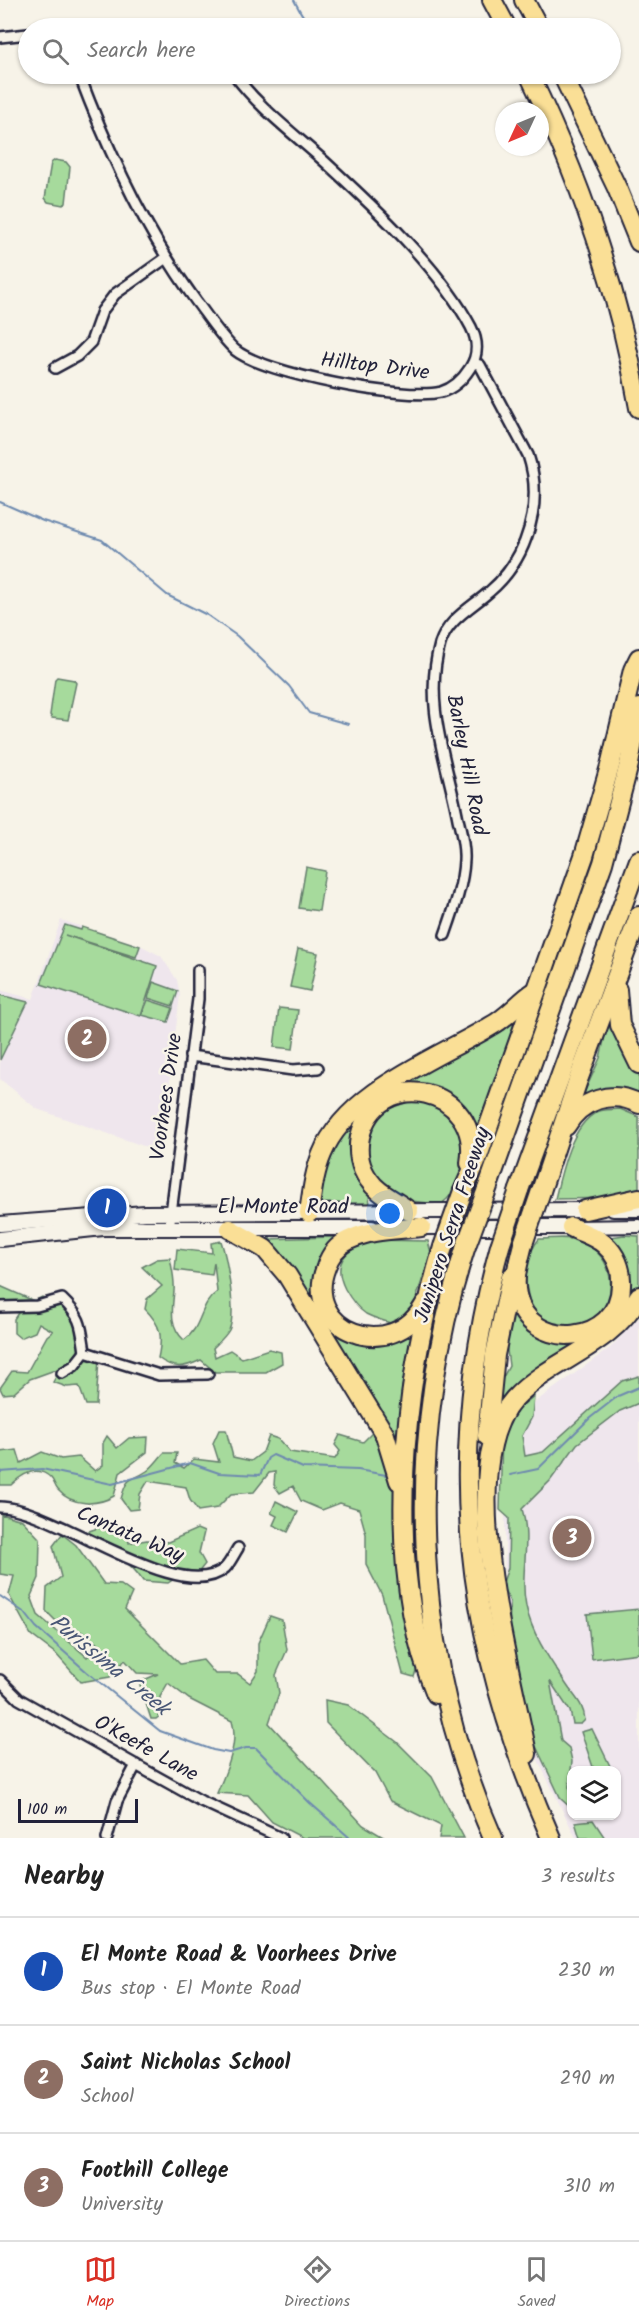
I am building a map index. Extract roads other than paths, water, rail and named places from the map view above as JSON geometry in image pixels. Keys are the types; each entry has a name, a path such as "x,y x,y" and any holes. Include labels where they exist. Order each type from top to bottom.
{"highway":[{"path":"492,0 502,18"},
{"path":"524,0 535,18"},
{"path":"533,0 538,18"},
{"path":"534,84 570,162 589,211 619,309 639,408"},
{"path":"567,84 617,188 639,242"},
{"path":"421,1227 371,1232 347,1241 329,1260 323,1276 323,1294 329,1312 343,1327 372,1337 392,1334 408,1325 424,1306 443,1247 476,1162 584,856 633,670 639,658"},
{"name":"Junipero Serra Freeway","path":"493,1838 453,1734 432,1610 424,1507 426,1455 436,1362 444,1320 466,1246 603,863 629,764 639,708"},
{"path":"551,1838 516,1757 487,1652 471,1558 467,1508 467,1449 473,1369 487,1293 500,1246 639,860"},
{"path":"533,1797 493,1575 488,1528 488,1426 495,1355 513,1266 523,1244 578,1080 621,970 639,916"},
{"path":"621,970 618,1015 623,1034 639,1064"},
{"path":"309,1213 322,1154 332,1135 352,1112 384,1087 494,1025 538,989"},
{"path":"409,1211 375,1188 360,1160 359,1140 365,1123 381,1103 396,1095 414,1092 432,1094 450,1104 463,1119 472,1146 463,1191"},
{"path":"551,1160 570,1120 585,1105 604,1097 614,1097 639,1104"},
{"path":"585,1210 639,1198"},
{"path":"523,1244 516,1286 520,1306 526,1315 549,1333 569,1336 585,1334 600,1326 613,1313 620,1298 622,1281 617,1261 605,1245 571,1227"},
{"path":"230,1229 265,1249 281,1265 378,1421 396,1467 410,1593 422,1650 431,1684 453,1734"},
{"path":"405,1541 408,1428 429,1294"},
{"path":"489,1463 496,1426 515,1398 615,1329 639,1296"}],"main road":[{"name":"El Monte Road","path":"0,1224 170,1213 585,1210"},
{"name":"El Monte Road","path":"0,1239 103,1228 571,1227"}],"street":[{"path":"0,37 18,35"},
{"name":"Hilltop Drive","path":"84,84 112,158 166,258 221,335 236,350 271,367 346,386 424,394 451,388 465,376 473,363"},
{"path":"242,84 326,162 434,273 455,300 472,329 478,344 473,363"},
{"path":"55,368 77,356 91,342 102,311 115,294 166,258"},
{"name":"Barley Hill Road","path":"445,935 461,882 464,860 453,790 433,702 437,659 441,641 453,622 496,586 518,557 530,525 534,494 532,469 528,455 480,365 473,363"},
{"name":"Voorhees Drive","path":"169,1229 198,999 198,970"},
{"path":"190,1056 293,1070 318,1068"},
{"name":"El Monte Road","path":"585,1210 639,1210"},
{"name":"El Monte Road","path":"571,1227 639,1226"},
{"path":"0,1307 37,1306 62,1299 78,1314 82,1325 85,1352 74,1366 63,1373"},
{"path":"85,1352 159,1375 208,1374"},
{"name":"Cantata Way","path":"0,1507 55,1523 116,1553 190,1579 214,1574 225,1568 238,1548"},
{"name":"O'Keefe Lane","path":"0,1680 19,1699 135,1765 201,1801 281,1838"},
{"path":"107,1838 117,1801 135,1765"}],"waterway":[{"path":"294,0 304,18"},
{"path":"0,502 43,521 102,540 167,595 207,615 237,636 289,686 309,713 348,724"},
{"path":"510,1475 538,1469 590,1418 618,1396 639,1387"},
{"path":"0,1472 42,1469 112,1484 190,1463 219,1473 260,1475 268,1458 273,1455 303,1468 358,1470 386,1475"},
{"name":"Purissima Creek","path":"0,1596 25,1613 36,1627 87,1672 160,1731 213,1750 229,1753 246,1748 256,1748 310,1803 350,1838"}],"place":[{"name":"Saint Nicholas School","path":"87,1039"},
{"name":"El Monte Road & Voorhees Drive","path":"107,1208"},
{"name":"Foothill College","path":"572,1538"}]}
